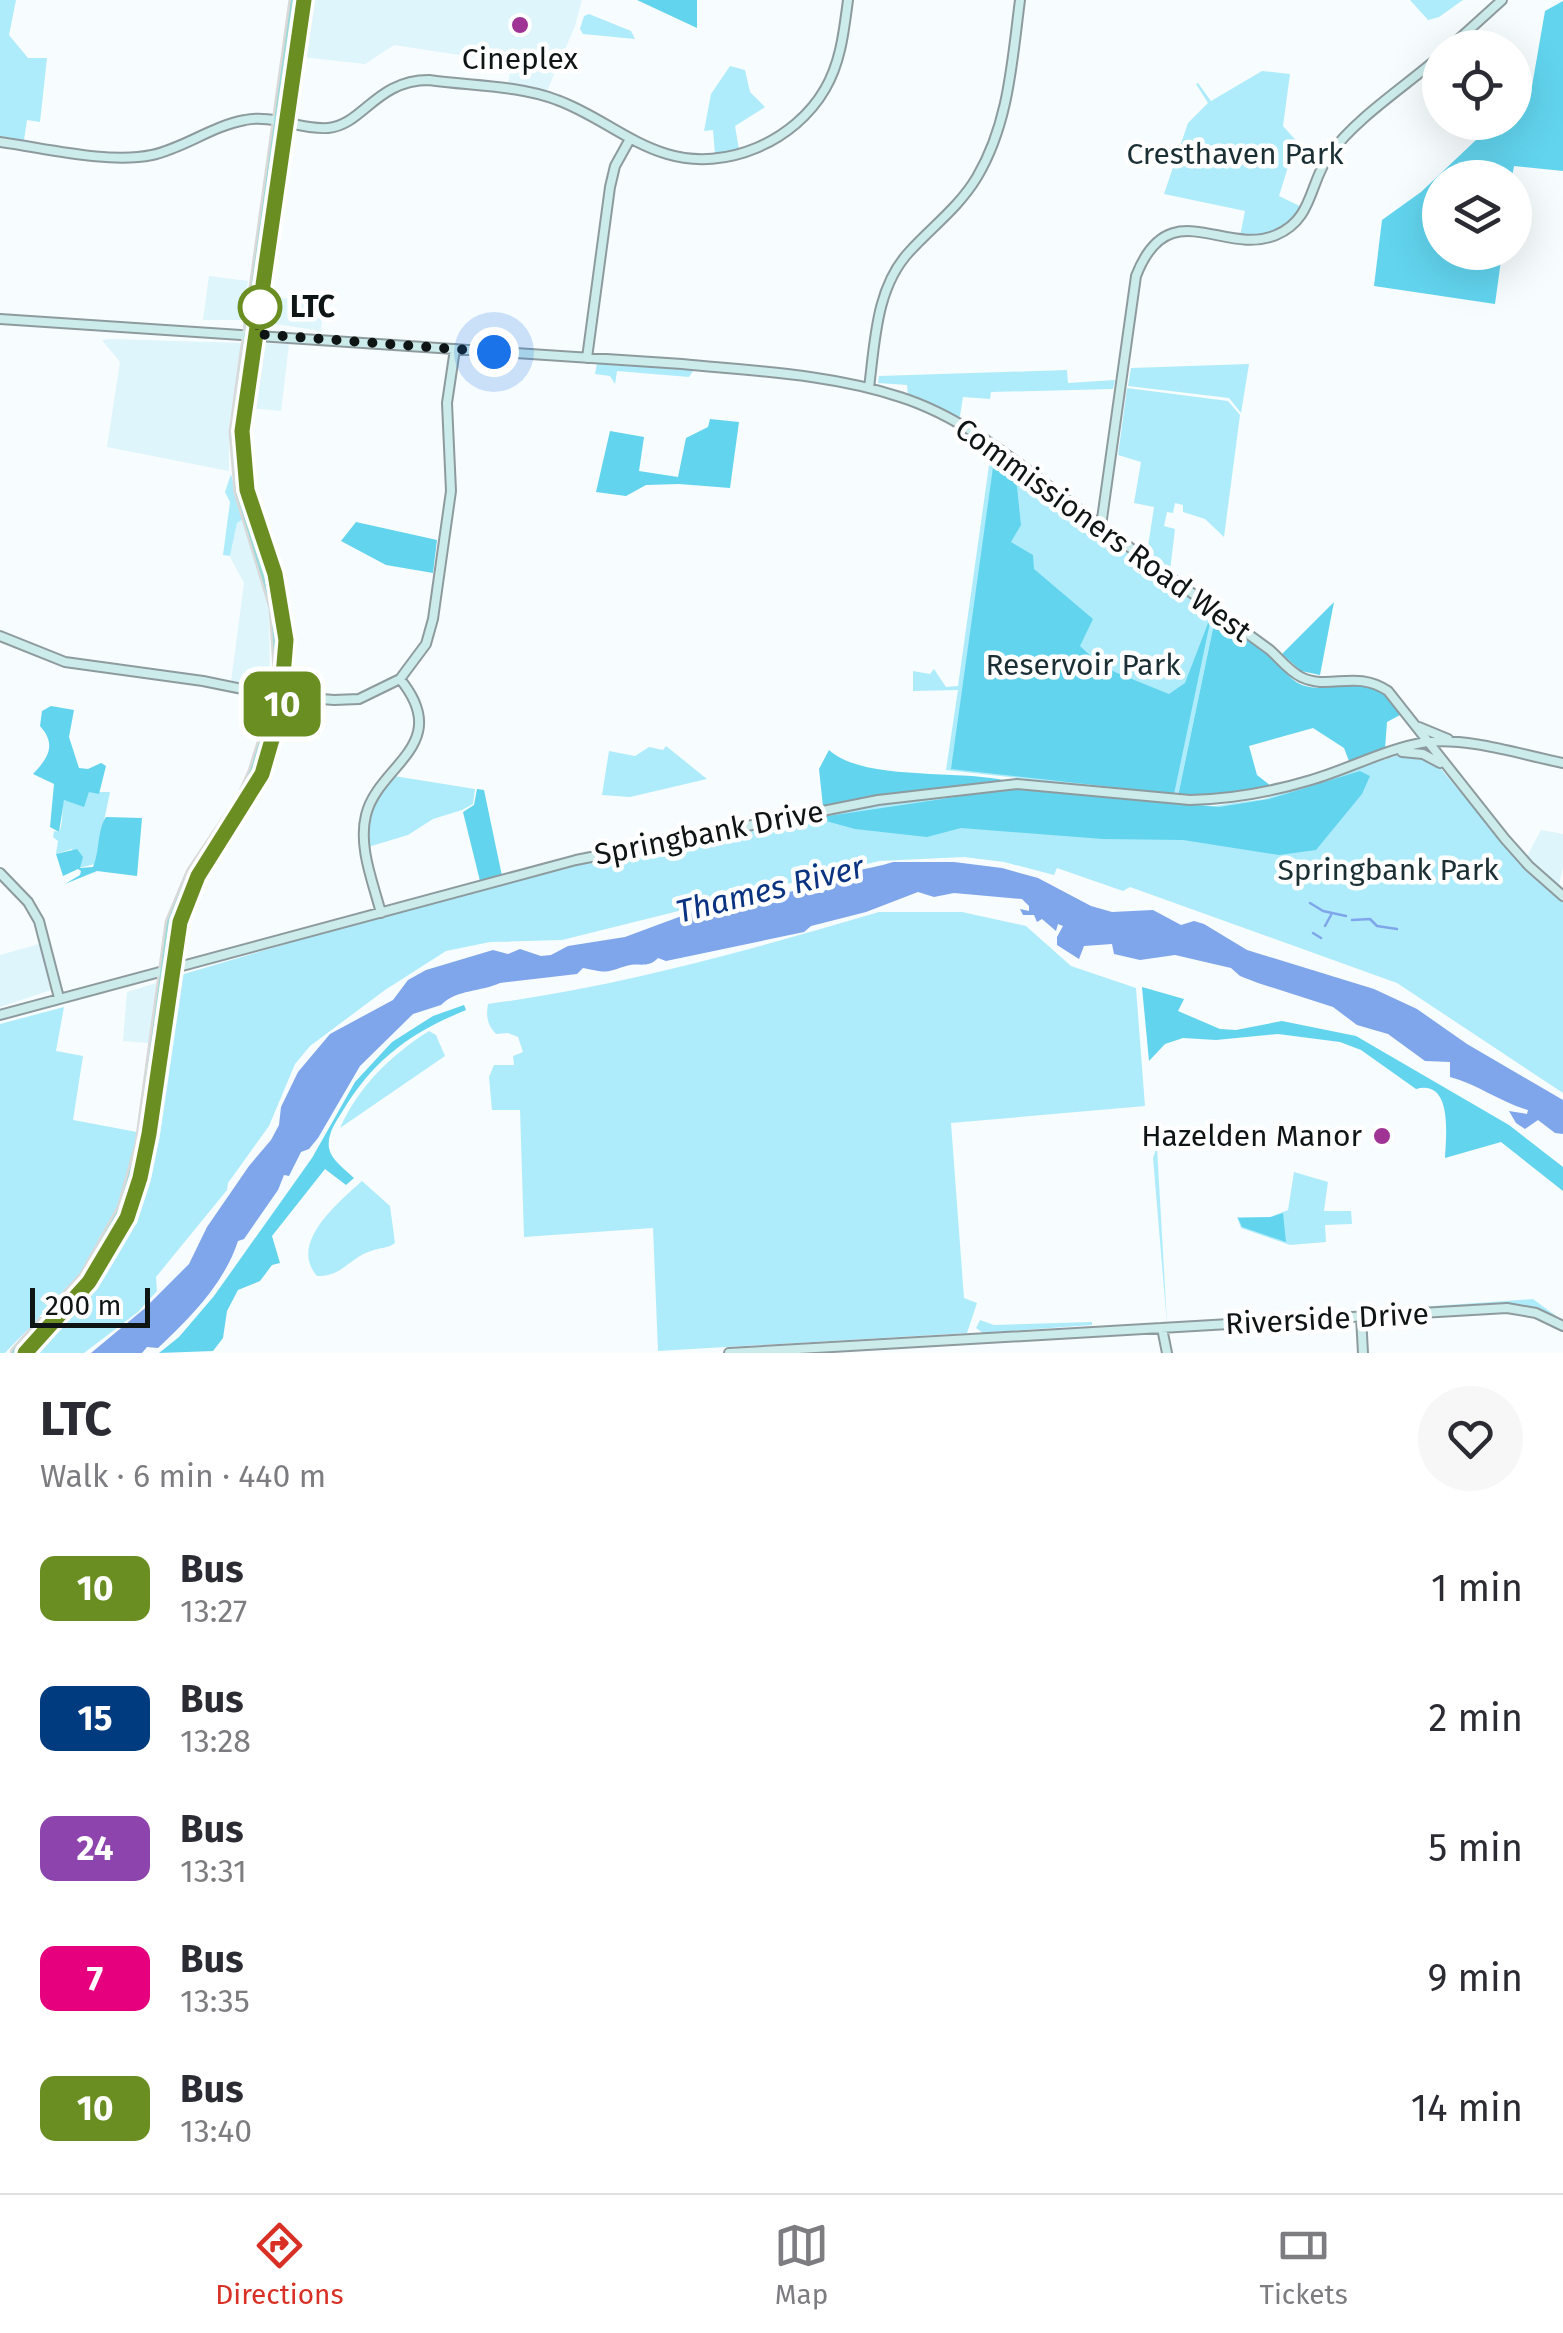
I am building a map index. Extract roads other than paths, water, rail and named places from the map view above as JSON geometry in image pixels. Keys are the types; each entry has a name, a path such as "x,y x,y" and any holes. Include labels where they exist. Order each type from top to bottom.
{"main road":[{"path":"283,122 296,0"},
{"path":"16,1353 86,1277 124,1209 142,1144 161,998 180,922 189,897 262,774 280,696 286,640 282,606 247,490 244,414 252,333 304,0"},
{"path":"0,142 140,157 244,120 329,128 344,122 391,87 429,80 554,99 671,155 700,159 739,154 778,137 808,112 825,89 841,45 848,0"},
{"path":"869,388 878,320 895,270 968,192 1002,120 1020,0"},
{"path":"1469,30 1502,0"},
{"path":"1100,526 1136,276 1142,259 1167,236 1187,230 1253,240 1284,231 1306,209 1322,165 1336,146 1422,72"},
{"path":"587,358 610,187 615,166 630,138"},
{"name":"Commissioners Road West","path":"0,318 773,372 869,388 930,408 1100,526 1270,650 1300,677 1324,682 1353,679 1381,686 1400,702 1460,784 1528,865 1563,896"},
{"path":"0,636 64,662 280,696 359,699 400,680 426,644 433,619 451,491 447,415 455,349"},
{"path":"381,913 363,836 366,811 405,758 416,734 417,711 400,680"},
{"path":"1412,746 1416,724 1439,737 1563,764"},
{"name":"Springbank Drive","path":"0,1015 576,860 878,800 1018,784 1214,800 1258,794 1428,742 1465,744"},
{"path":"1439,757 1444,745 1465,744"},
{"path":"1384,756 1409,751 1429,756 1460,784"},
{"path":"0,873 28,902 38,921 59,998"},
{"path":"25,1353 96,1273 134,1201 149,1134 168,972"},
{"name":"Riverside Drive","path":"728,1353 1506,1308 1536,1313 1563,1326"},
{"path":"1361,1317 1363,1353"},
{"path":"1162,1328 1166,1353"}],"waterway":[{"path":"1310,903 1323,911 1346,916"},
{"path":"1325,926 1331,915"},
{"path":"1352,920 1370,919 1377,926 1397,929"},
{"path":"1313,933 1321,938"}],"place":[{"name":"Cineplex","path":"520,25"},
{"name":"LTC","path":"260,307"},
{"name":"Hazelden Manor","path":"1382,1136"}],"park label":[{"name":"Cresthaven Park","path":"1235,154"},
{"name":"Reservoir Park","path":"1083,665"},
{"name":"Springbank Park","path":"1388,870"}],"water label":[{"name":"Thames River","path":"770,889"}]}
